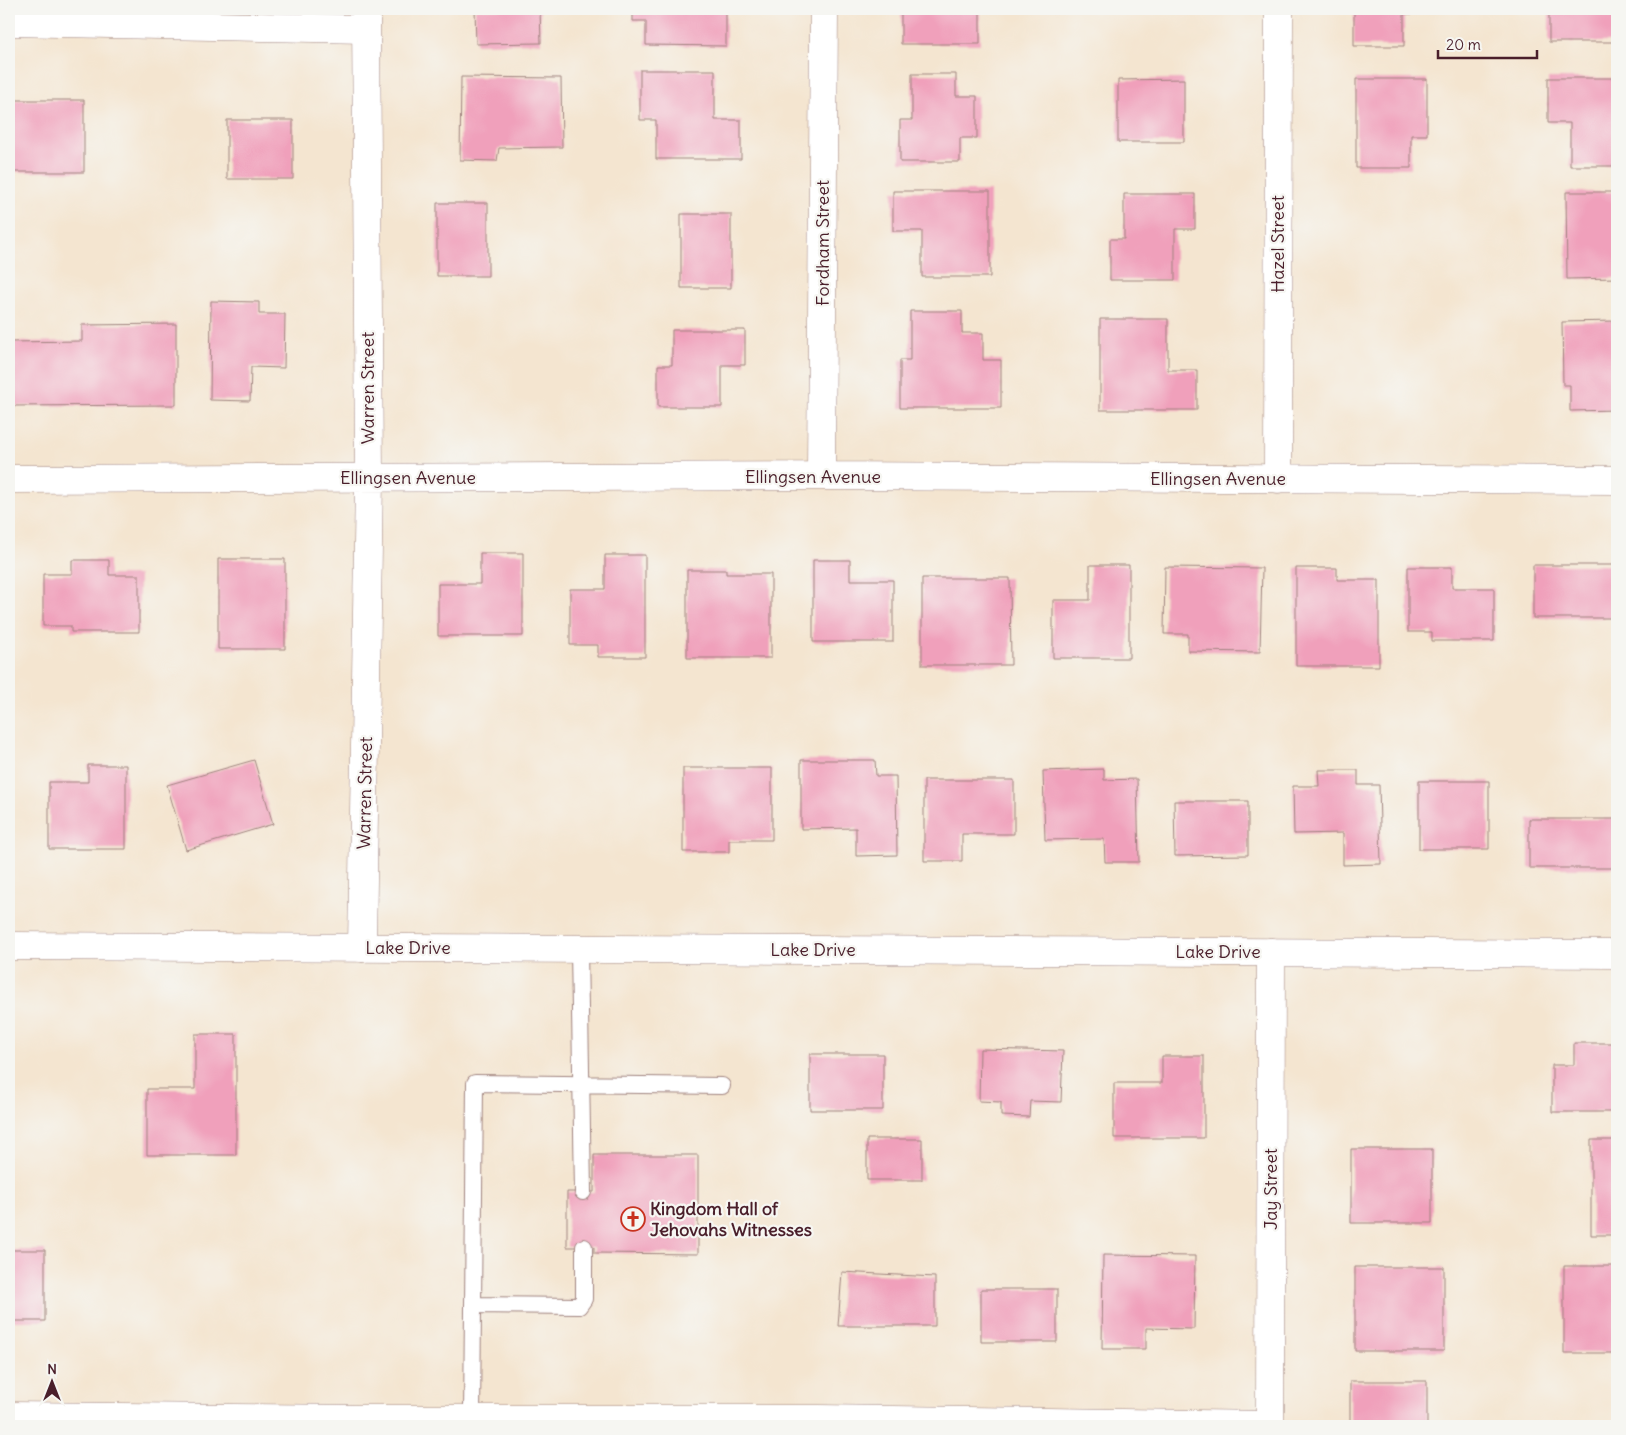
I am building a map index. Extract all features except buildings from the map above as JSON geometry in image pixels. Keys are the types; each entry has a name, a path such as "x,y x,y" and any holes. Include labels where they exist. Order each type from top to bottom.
{"street":[{"name":"Fordham Street","path":"821,476 824,9"},
{"name":"Hazel Street","path":"1278,479 1279,9"},
{"path":"9,22 366,19"},
{"name":"Warren Street","path":"362,948 369,478 366,19"},
{"name":"Ellingsen Avenue","path":"9,479 821,476 1617,480"},
{"name":"Lake Drive","path":"9,946 1617,954"},
{"name":"Jay Street","path":"1270,1426 1272,952"},
{"path":"9,1416 360,1423 472,1419 1270,1426"}],"lane":[{"path":"579,949 583,1192"},
{"path":"472,1419 475,1083 722,1086"},
{"path":"473,1305 579,1306 584,1299 584,1247"}],"place":[{"name":"Kingdom Hall of Jehovahs Witnesses","path":"633,1219"}]}
